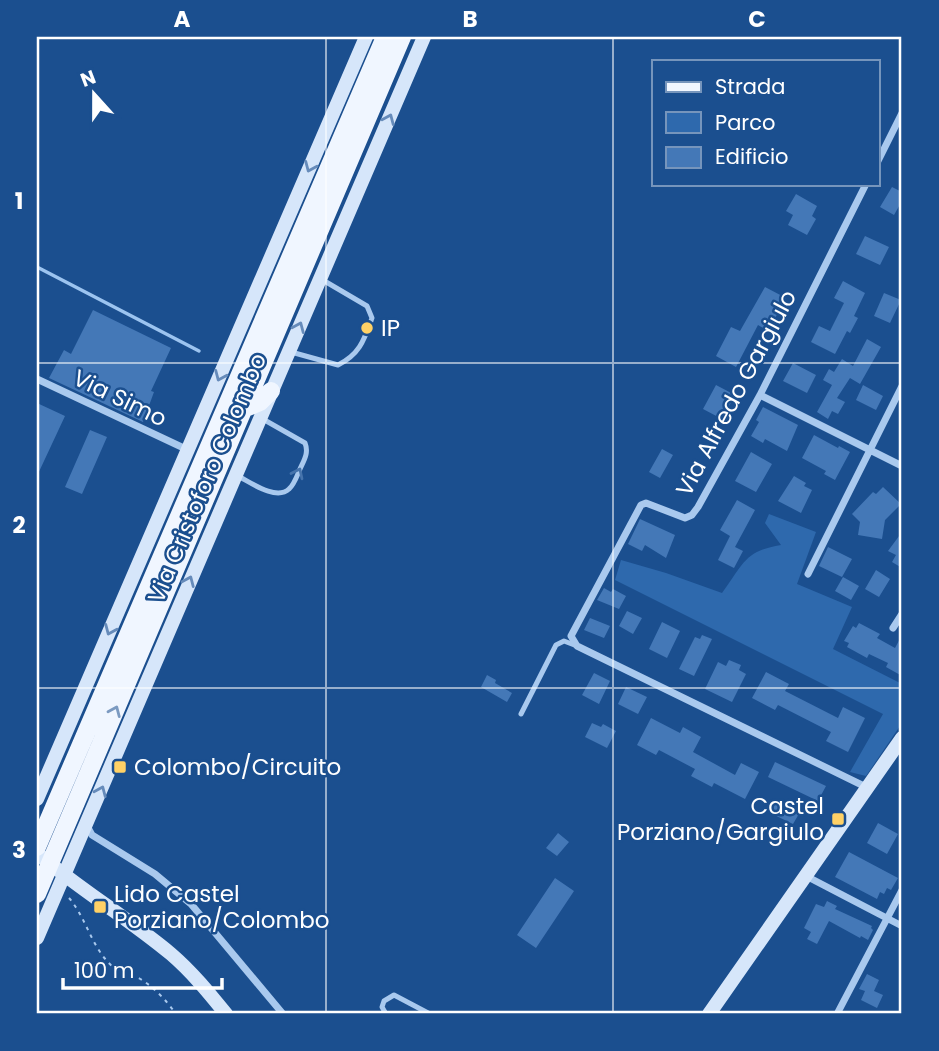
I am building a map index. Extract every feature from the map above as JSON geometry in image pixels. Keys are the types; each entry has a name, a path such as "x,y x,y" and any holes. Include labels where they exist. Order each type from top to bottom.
{"main road":[{"name":"Via Cristoforo Colombo","path":"37,847 385,37"},
{"name":"Via Cristoforo Colombo","path":"37,894 44,859 243,409 402,37"},
{"path":"243,409 260,401 271,391"}],"street":[{"name":"Via Cristoforo Colombo","path":"37,799 366,37"},
{"name":"Via Cristoforo Colombo","path":"37,939 424,37"},
{"path":"880,158 902,113"},
{"name":"Via Alfredo Gargiulo","path":"577,646 572,640 572,632 641,505 646,503 679,517 692,515 760,395 865,186"},
{"name":"Via Simo","path":"37,379 188,450"},
{"path":"808,574 902,386"},
{"path":"760,395 902,466"},
{"path":"124,597 148,588"},
{"path":"893,628 902,614"},
{"path":"577,646 866,788"},
{"path":"709,1014 902,738"},
{"path":"87,826 92,835 155,874 191,904 283,1014"},
{"path":"44,859 171,954 226,1014"},
{"path":"805,876 902,926"},
{"path":"837,1014 902,890"}],"lane":[{"path":"288,352 338,365 356,354 362,346 372,318 367,306 320,278"},
{"path":"235,474 274,493 282,494 291,488 305,458 305,443 260,417"},
{"path":"521,714 556,645 564,641 577,646"},
{"path":"386,1014 384,1000 394,995 430,1014"}],"path":[{"path":"65,893 77,907 94,945 114,968 139,978 167,1001 176,1014"}],"green space":[{"path":"769,514 816,532 797,584 852,607 833,649 902,684 902,723 866,776 850,772 883,714 615,580 621,560 722,593 752,555 781,545 765,523"}],"building":[{"path":"892,187 902,192 902,201 894,215 880,207"},
{"path":"796,194 817,206 812,216 816,219 807,235 788,225 793,215 786,211"},
{"path":"865,236 889,247 880,265 856,254"},
{"path":"843,281 865,293 854,316 858,318 850,333 847,331 835,354 811,342 819,326 830,331 844,303 834,298"},
{"path":"765,287 786,298 768,331 758,325 736,367 716,356 731,327 740,331"},
{"path":"884,293 901,300 890,323 874,316"},
{"path":"93,310 171,348 151,391 154,392 143,422 49,378 64,350 71,354"},
{"path":"867,339 881,347 860,384 850,378 837,398 845,402 838,414 832,411 828,419 817,412 832,385 823,380 829,369 834,372 842,359 853,366"},
{"path":"793,363 816,375 807,393 783,381"},
{"path":"716,385 735,395 722,419 703,409"},
{"path":"863,385 883,396 876,410 856,400"},
{"path":"37,403 65,416 37,476"},
{"path":"763,407 798,425 787,451 765,439 763,443 751,436"},
{"path":"90,430 107,437 82,494 65,487"},
{"path":"814,435 850,452 835,480 824,474 826,471 802,458"},
{"path":"662,449 673,455 660,478 649,472"},
{"path":"751,452 772,464 756,492 735,481"},
{"path":"794,476 812,490 801,513 778,501"},
{"path":"883,487 901,504 885,520 882,539 858,535 860,522 852,514 873,492 876,494"},
{"path":"737,500 755,510 735,547 743,551 734,568 718,560 730,536 720,530"},
{"path":"640,519 675,535 666,558 645,545 642,551 628,544"},
{"path":"902,532 902,568 892,562 896,555 888,551"},
{"path":"828,547 852,559 842,577 819,566"},
{"path":"876,570 890,579 879,597 865,589"},
{"path":"843,577 859,586 851,600 835,591"},
{"path":"604,588 611,592 613,589 626,596 619,609 597,600"},
{"path":"627,611 642,618 633,634 619,626"},
{"path":"590,618 610,626 604,638 584,630"},
{"path":"662,622 680,631 667,658 649,649"},
{"path":"859,623 880,634 877,638 895,648 902,635 902,676 886,667 888,663 869,654 867,658 847,647 849,643 844,641 853,626 856,628"},
{"path":"702,635 712,639 694,676 679,669 695,637 700,639"},
{"path":"729,660 741,665 739,670 746,674 732,702 705,689 718,662 726,666"},
{"path":"766,672 789,684 785,691 838,718 843,707 865,718 848,752 826,741 831,732 778,705 775,710 752,698"},
{"path":"594,673 610,681 599,704 582,695"},
{"path":"487,675 512,693 507,702 481,687"},
{"path":"626,687 647,697 638,714 618,704"},
{"path":"651,718 680,733 683,727 701,737 693,752 735,775 741,763 759,772 745,799 714,783 712,787 691,776 695,769 659,750 656,755 637,745"},
{"path":"592,723 601,727 603,724 616,731 607,748 585,737"},
{"path":"775,762 826,786 818,801 768,777"},
{"path":"775,799 800,812 793,824 768,812"},
{"path":"878,823 898,834 887,854 867,843"},
{"path":"558,833 569,842 557,856 546,848"},
{"path":"849,852 898,878 891,890 887,888 884,894 880,892 877,899 835,877"},
{"path":"555,878 574,891 536,948 517,935"},
{"path":"827,901 837,906 835,909 872,926 868,940 829,921 817,944 807,939 811,932 804,928 816,904 824,907"},
{"path":"867,974 879,980 874,991 883,995 877,1008 861,1000 865,991 859,989"}],"waterway":[{"path":"37,267 199,351"}],"place":[{"name":"IP","path":"367,328"},
{"name":"Colombo/Circuito","path":"120,767"},
{"name":"Castel Porziano/Gargiulo","path":"838,819"},
{"name":"Lido Castel Porziano/Colombo","path":"100,907"}]}
